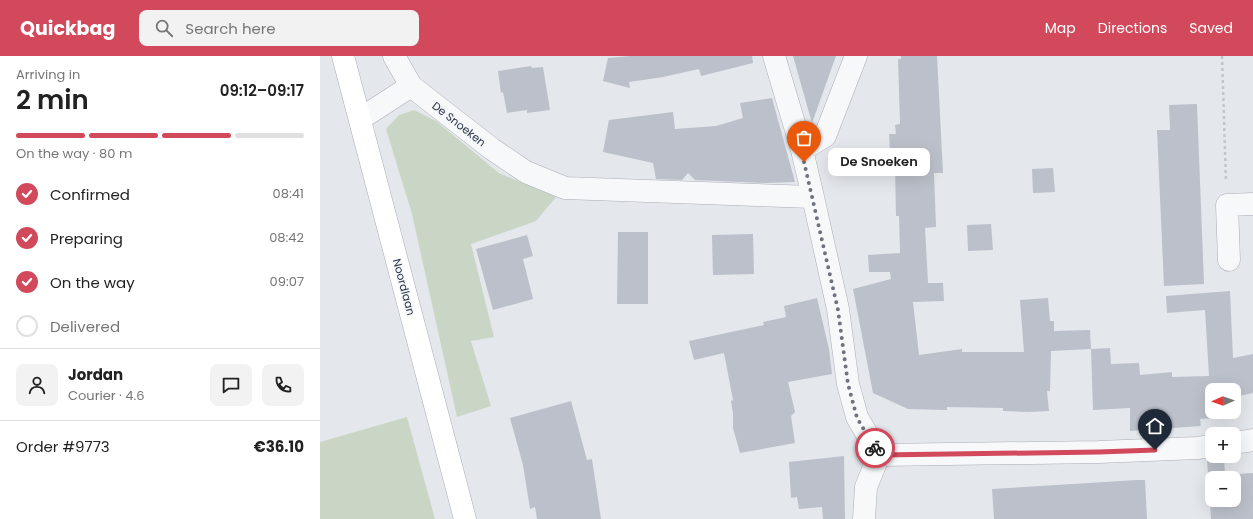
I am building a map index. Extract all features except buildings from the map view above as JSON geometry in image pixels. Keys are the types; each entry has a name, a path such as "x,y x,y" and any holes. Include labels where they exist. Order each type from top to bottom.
{"street":[{"name":"Noordlaan","path":"343,56 465,519"},
{"name":"De Snoeken","path":"394,56 411,86 492,149 526,172 565,188 813,197"},
{"path":"774,56 802,150 813,197 838,310 848,384 857,418 879,455"},
{"path":"802,150 824,136 856,56"},
{"path":"360,119 411,86"},
{"path":"1229,260 1226,205 1253,204"},
{"path":"1241,442 1253,440"},
{"path":"879,455 1099,452 1205,447"},
{"path":"864,519 866,487 879,455"}],"path":[{"path":"1222,56 1226,205"}],"green space":[{"path":"414,110 436,121 499,173 556,197 536,221 471,244 494,337 471,341 491,406 457,417 412,214 386,129 399,115"},
{"path":"407,417 435,519 320,519 320,442"}],"way so far":[{"path":"804,162 838,310 848,384 857,418 875,448"}],"place":[{"name":"De Snoeken","path":"804,162"}],"route":[{"path":"875,448 879,455 1155,450"}]}
